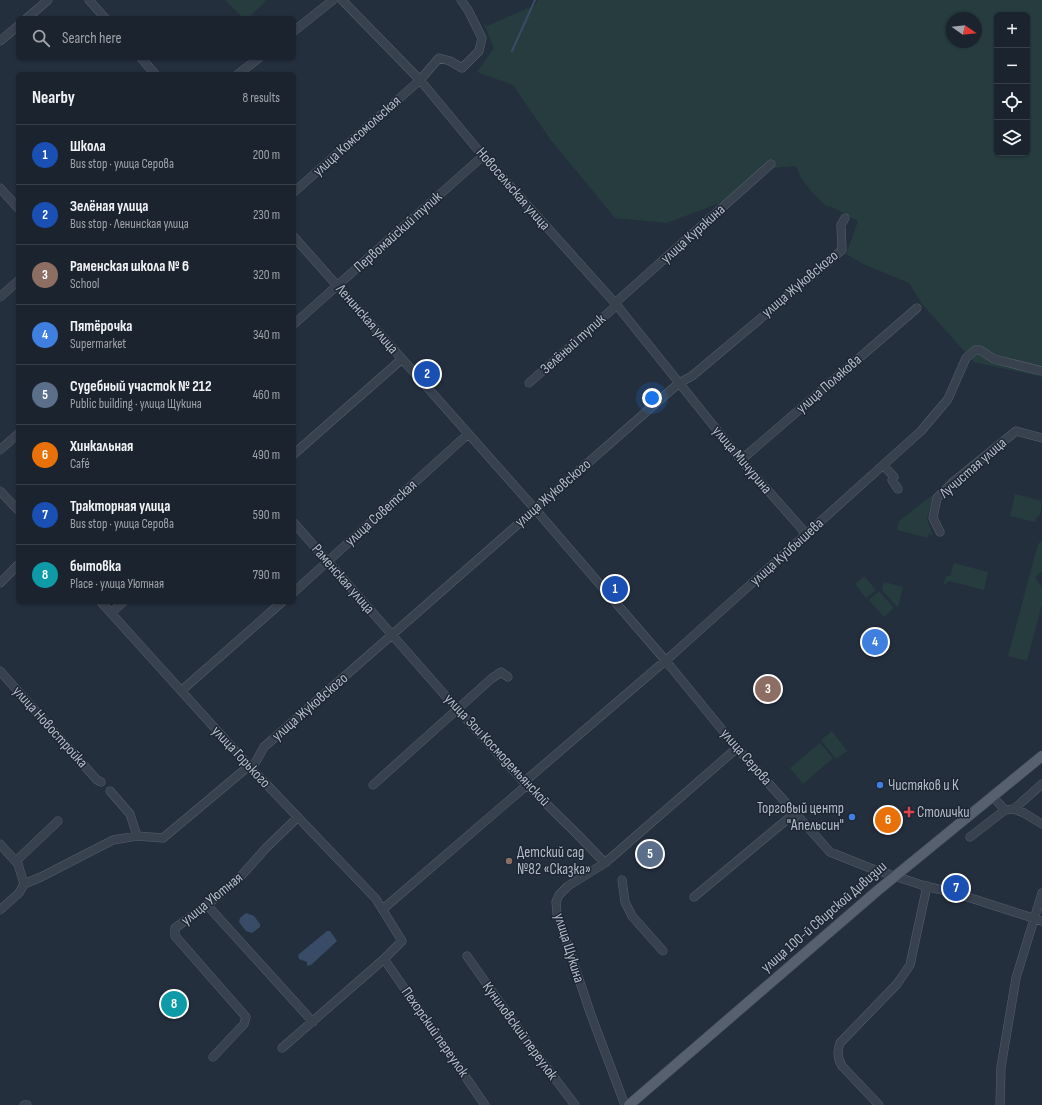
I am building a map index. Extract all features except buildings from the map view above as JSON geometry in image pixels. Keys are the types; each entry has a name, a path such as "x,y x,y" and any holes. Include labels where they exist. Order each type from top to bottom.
{"main road":[{"name":"улица 100-й Свирской Дивизии","path":"629,1105 895,875 1042,756"}],"street":[{"path":"29,16 48,0"},
{"path":"89,0 103,16"},
{"path":"296,29 334,0"},
{"name":"Новосельская улица","path":"342,0 420,80 483,156 616,304 679,383"},
{"name":"улица Комсомольская","path":"296,190 420,80 439,58 450,61 462,68 479,51 482,38 468,10 461,0"},
{"path":"0,41 16,28"},
{"path":"143,60 153,72"},
{"path":"241,72 256,60"},
{"name":"Первомайский тупик","path":"296,322 483,156"},
{"name":"улица Куракина","path":"616,304 771,164"},
{"path":"0,188 16,206"},
{"name":"улица Жуковского","path":"24,884 41,877 113,840 137,836 163,838 249,766 254,765 264,747 535,509 679,383 692,376 842,250 841,225 845,218"},
{"name":"Ленинская улица","path":"296,239 535,509"},
{"path":"0,297 16,284"},
{"name":"Зелёный тупик","path":"529,383 616,304"},
{"name":"улица Полякова","path":"741,460 917,308"},
{"name":"улица Куйбышева","path":"525,784 666,661 921,430 948,399 966,358 975,350 980,350 994,358 1042,371"},
{"path":"296,452 402,360"},
{"name":"улица Мичурина","path":"679,383 741,460 802,529 805,536"},
{"name":"Лучистая улица","path":"940,532 933,518 937,498 954,482 1016,431 1042,438"},
{"name":"улица Советская","path":"296,590 468,434"},
{"path":"0,450 16,436"},
{"path":"883,465 894,477 892,480 898,489"},
{"path":"0,491 16,508"},
{"name":"улица Серова","path":"535,509 666,661 737,748 796,812 830,852 870,868 1038,920"},
{"name":"Раменская улица","path":"296,525 392,635"},
{"path":"0,583 16,567"},
{"name":"улица Горького","path":"103,604 249,766 376,899 402,941 384,959"},
{"path":"111,613 121,604"},
{"path":"182,691 280,604"},
{"name":"улица Зои Космодемьянской","path":"392,635 457,710 525,784 605,863"},
{"name":"улица Новостройка","path":"0,671 97,780 101,782"},
{"path":"373,785 491,679 502,672 508,677"},
{"name":"улица Щукина","path":"625,1105 591,1015 557,914 556,902 559,895 568,886 605,863 737,748"},
{"path":"383,909 525,784"},
{"path":"1014,809 1042,784"},
{"path":"110,791 130,814 137,836"},
{"path":"992,796 1005,810"},
{"path":"970,837 1005,810 1014,809 1042,824"},
{"path":"694,897 796,812"},
{"name":"улица Уютная","path":"213,1057 244,1024 246,1017 175,936 175,928 207,905 241,876 266,848 298,817"},
{"path":"16,861 58,821"},
{"path":"0,844 18,864 24,884 19,893 0,910"},
{"path":"622,880 624,902 632,916 663,951"},
{"path":"879,1105 839,1061 837,1050 840,1043 897,984 910,965 927,886"},
{"path":"1000,1105 1001,1068 1016,978 1038,920 1042,893"},
{"path":"207,905 312,1022"},
{"name":"Куниловский переулок","path":"467,956 534,1051 575,1105"},
{"path":"282,1048 384,959"},
{"name":"Пехорский переулок","path":"384,959 485,1105"}],"green space":[{"path":"225,0 266,1 250,16 241,16"},
{"path":"538,0 1042,0 1042,377 974,362 922,304 909,283 863,264 846,254 858,221 832,207 826,206 801,178 796,166 760,169 725,201 667,223 615,218 550,139 513,85 477,72 494,48 484,24 487,26 535,5"},
{"path":"1015,494 1042,501 1040,515 1036,518 1035,522 1010,516"},
{"path":"933,496 927,519 933,535 929,534 928,538 897,530 899,521"},
{"path":"1042,541 1042,572 1035,577 1042,588 1042,604 1027,661 1008,656 1038,544"},
{"path":"954,563 988,572 984,590 949,581 943,586 946,576 950,576"},
{"path":"864,576 876,590 866,598 855,584"},
{"path":"884,582 903,587 898,607 882,590"},
{"path":"879,591 894,608 884,617 869,600"},
{"path":"832,731 847,751 836,759 821,740"},
{"path":"820,743 833,758 803,784 790,768"}],"water":[{"path":"246,913 254,916 260,924 260,927 252,933 246,931 239,922 240,918"},
{"path":"327,931 330,931 337,941 311,965 307,966 307,962 299,959 298,955"}],"waterway":[{"path":"512,51 535,0"}],"place":[{"name":"Зелёная улица","path":"427,374"},
{"name":"Школа","path":"615,589"},
{"name":"Пятёрочка","path":"875,642"},
{"name":"Раменская школа № 6","path":"768,689"},
{"name":"Чистяков и К","path":"880,785"},
{"name":"Столички","path":"909,812"},
{"name":"Торговый центр \"Апельсин\"","path":"852,817"},
{"name":"Хинкальная","path":"888,820"},
{"name":"Судебный участок № 212","path":"650,854"},
{"name":"Детский сад №82 «Сказка»","path":"509,861"},
{"name":"Тракторная улица","path":"956,888"},
{"name":"бытовка","path":"174,1004"}]}
